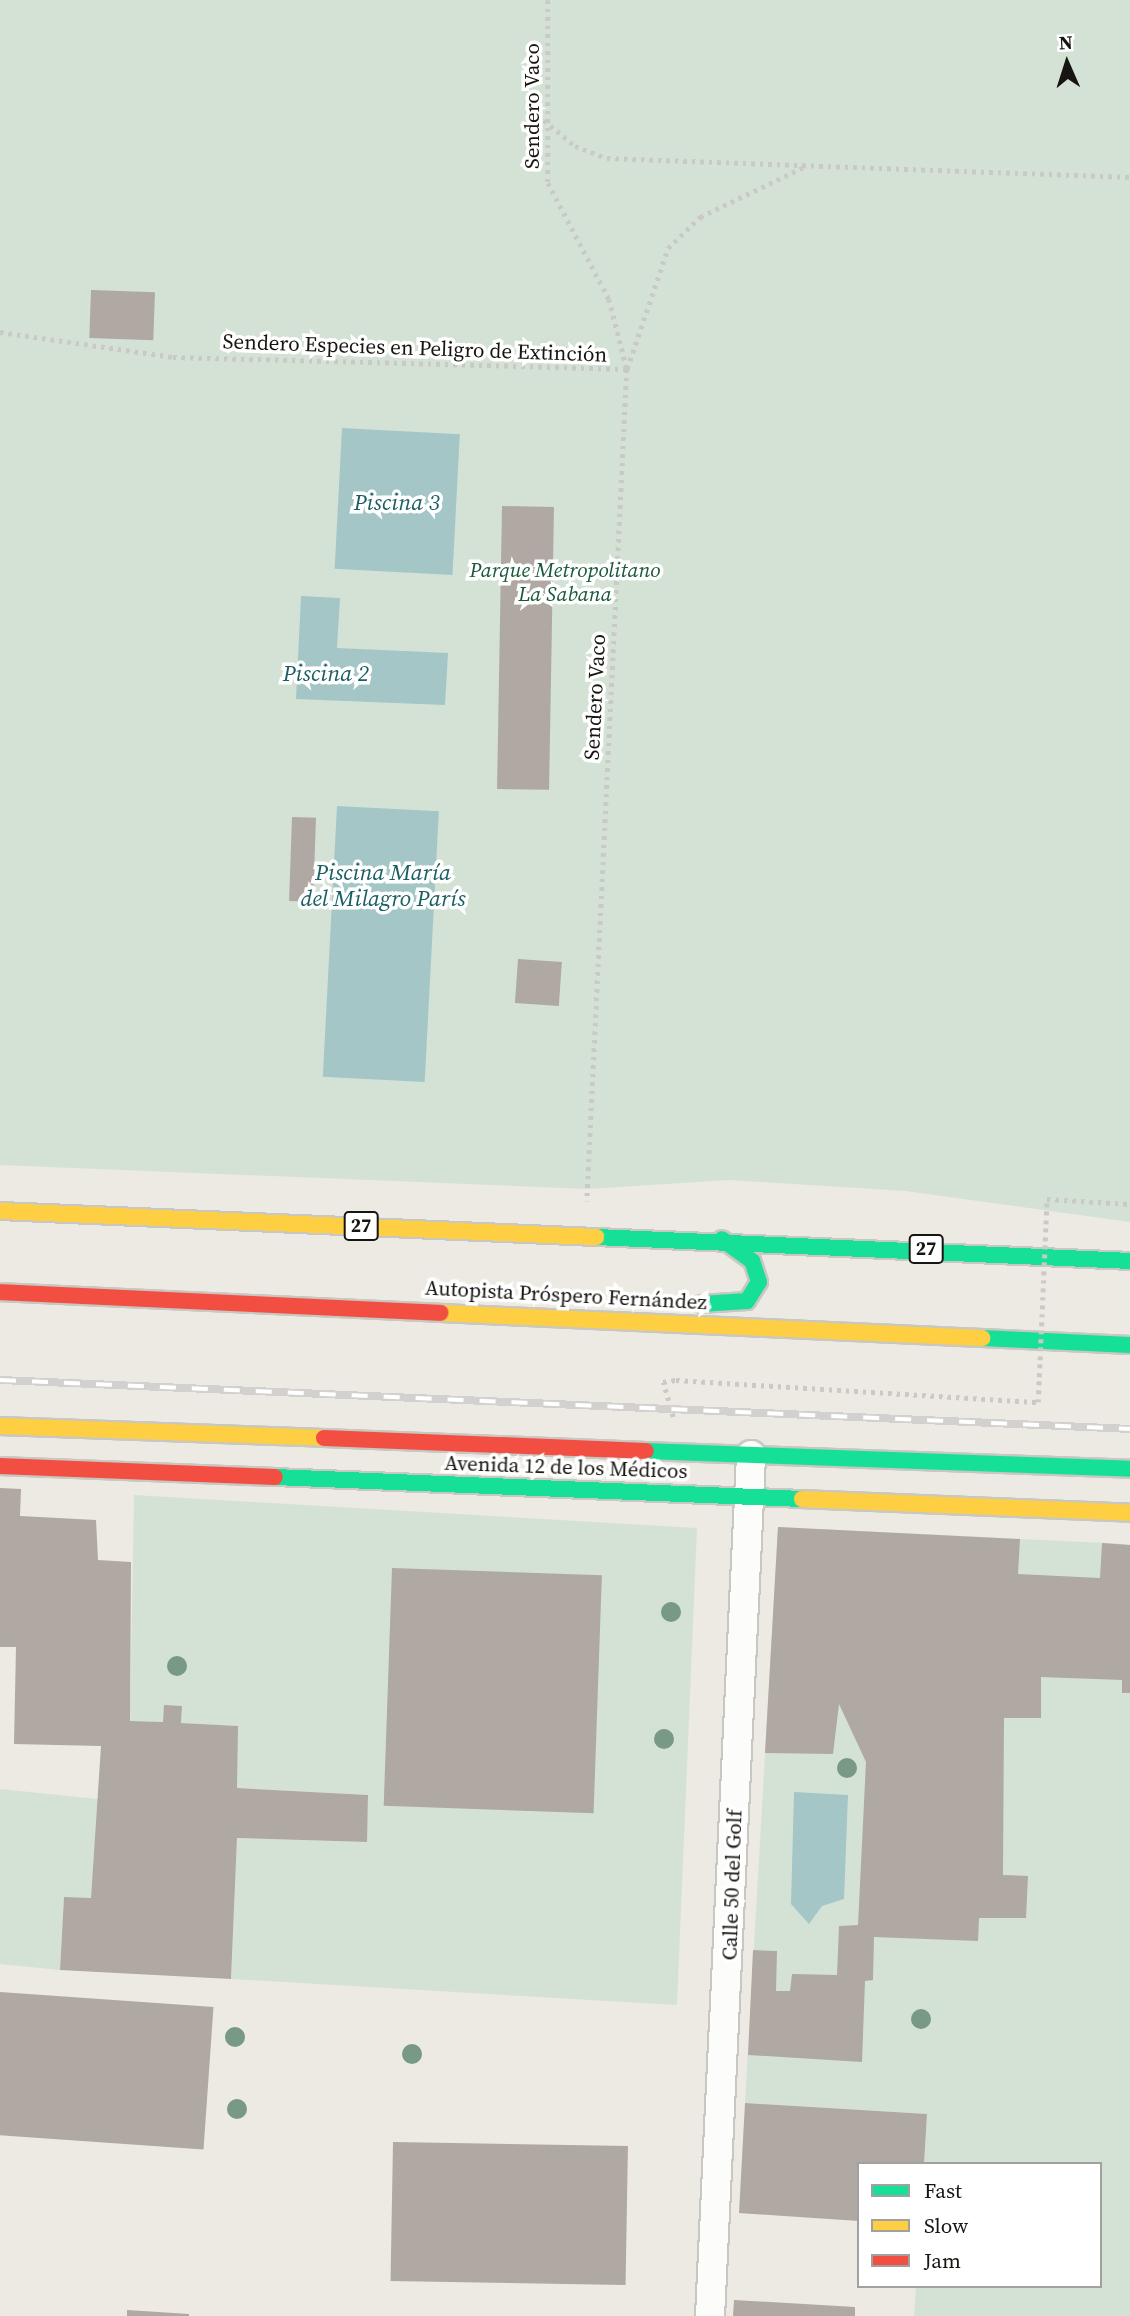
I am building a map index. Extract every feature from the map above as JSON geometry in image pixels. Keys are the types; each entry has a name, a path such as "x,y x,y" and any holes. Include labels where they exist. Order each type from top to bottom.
{"main road":[{"name":"27","path":"0,1211 722,1239 1130,1261"},
{"path":"678,1303 738,1304 754,1295 758,1271 722,1239"},
{"name":"Autopista Próspero Fernández","path":"0,1292 578,1317 1130,1345"},
{"path":"578,1317 636,1303"},
{"name":"Avenida 12 de los Médicos","path":"0,1426 1130,1469"},
{"name":"Avenida 12 de los Médicos","path":"0,1466 749,1495 1130,1513"}],"street":[{"name":"Calle 50 del Golf","path":"710,2316 751,1455"}],"path":[{"name":"Sendero Vaco","path":"548,0 544,120 548,183 609,299 627,369 587,1202"},
{"name":"Sendero Especies en Peligro de Extinción","path":"544,120 575,146 607,158 1130,177"},
{"name":"Sendero Especies en Peligro de Extinción","path":"0,332 173,356 627,369 668,248 700,216 804,167"},
{"path":"689,1452 663,1382 1038,1402 1047,1199 1130,1204"}],"green space":[{"name":"Parque Metropolitano La Sabana","path":"0,0 1130,0 1130,1222 905,1191 729,1180 588,1189 0,1165"},
{"path":"134,1495 697,1528 677,2005 231,1979 237,1838 366,1842 368,1795 237,1788 237,1726 181,1723 182,1706 163,1722 130,1721"},
{"path":"778,1527 1126,1544 1122,1693 1130,1693 1130,2316 914,2316 916,2288 1102,2288 1102,2162 924,2162 927,2114 745,2103"},
{"path":"0,1789 98,1799 91,1898 64,1897 60,1970 0,1964"}],"water":[{"name":"Piscina 3","path":"342,428 460,434 452,575 335,569"},
{"name":"Piscina 2","path":"301,596 340,598 337,648 448,653 445,705 296,699"},
{"name":"Piscina María del Milagro París","path":"337,806 439,811 425,1082 323,1077"},
{"path":"794,1792 848,1795 844,1899 822,1906 809,1924 791,1904"}],"building":[{"path":"91,290 155,292 153,340 89,338"},
{"path":"502,506 554,507 549,790 497,789"},
{"path":"292,817 316,818 313,902 289,901"},
{"path":"518,959 562,962 559,1006 515,1003"},
{"path":"0,1488 21,1489 20,1516 96,1520 98,1560 131,1562 130,1721 163,1722 164,1705 182,1706 181,1723 238,1726 237,1788 368,1795 367,1842 237,1838 231,1979 60,1970 64,1897 91,1898 101,1746 14,1744 16,1647 0,1647"},
{"path":"778,1527 1020,1539 1018,1574 1100,1578 1102,1543 1130,1545 1130,1693 1122,1693 1122,1680 1041,1677 1041,1718 1004,1718 1003,1875 1028,1876 1026,1918 979,1918 978,1941 874,1937 873,1980 865,1981 862,2062 748,2055 753,1950 777,1951 776,1991 790,1991 792,1974 837,1975 839,1926 858,1925 866,1762 839,1704 833,1754 765,1753"},
{"path":"392,1568 602,1575 594,1813 384,1806"},
{"path":"0,1992 213,2007 204,2150 0,2135"},
{"path":"745,2103 927,2114 924,2162 857,2162 857,2221 739,2213"},
{"path":"393,2142 628,2146 626,2285 391,2281"},
{"path":"734,2300 855,2307 855,2316 733,2316"},
{"path":"127,2310 189,2314 189,2316 127,2316"}],"railway":[{"path":"0,1380 1130,1429"}],"traffic: fast":[{"path":"596,1237 1130,1261"},
{"path":"701,1304 747,1301 759,1282 752,1261 722,1239"},
{"path":"982,1338 1130,1345"},
{"path":"646,1451 1130,1469"},
{"path":"275,1477 802,1499"}],"traffic: slow":[{"path":"0,1211 596,1237"},
{"path":"441,1313 982,1338"},
{"path":"0,1426 324,1438"},
{"path":"802,1499 1130,1513"}],"traffic: jam":[{"path":"0,1292 441,1313"},
{"path":"324,1438 646,1451"},
{"path":"0,1466 275,1477"}]}
